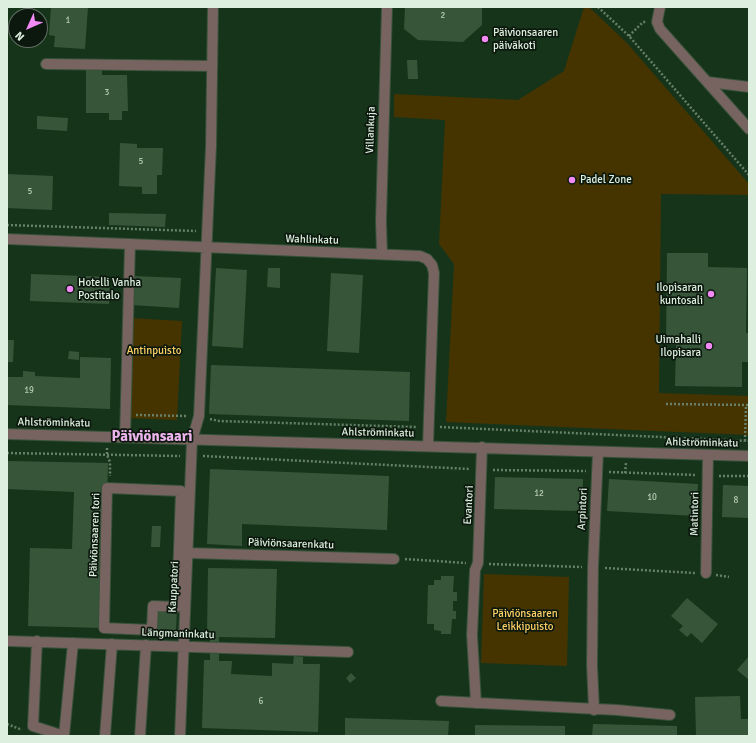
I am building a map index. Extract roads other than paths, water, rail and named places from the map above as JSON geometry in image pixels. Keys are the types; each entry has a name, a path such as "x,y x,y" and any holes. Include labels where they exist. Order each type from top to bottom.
{"street":[{"path":"192,440 199,416 211,146 213,7"},
{"name":"Villankuja","path":"382,254 381,221 387,7"},
{"path":"660,7 657,22 663,32 749,129"},
{"path":"46,64 212,66"},
{"path":"708,82 749,87"},
{"name":"Wahlinkatu","path":"7,239 382,254 420,256 427,259 432,265 434,273 428,446"},
{"path":"124,437 130,244"},
{"name":"Ahlströminkatu","path":"7,434 749,456"},
{"name":"Kauppatori","path":"180,736 192,440"},
{"name":"Evantori","path":"476,703 472,635 475,570 478,563 482,447"},
{"name":"Arpintori","path":"594,710 592,665 592,567 598,452"},
{"name":"Matintori","path":"706,573 708,455"},
{"name":"Päiviönsaaren tori","path":"107,488 109,488 181,491 176,607 153,606 152,630 104,628 107,488"},
{"name":"Päiviönsaarenkatu","path":"188,553 394,559"},
{"name":"Längmaninkatu","path":"7,641 348,652"},
{"path":"37,642 33,726 64,736 73,643"},
{"path":"105,736 112,644"},
{"path":"140,736 146,645"},
{"path":"441,701 617,710 670,715"}],"place":[{"name":"Päivionsaaren päiväkoti","path":"485,39"},
{"name":"Padel Zone","path":"572,180"},
{"name":"Hotelli Vanha Postitalo","path":"70,289"},
{"name":"Ilopisaran kuntosali","path":"711,294"},
{"name":"Uimahalli Ilopisara","path":"709,346"}],"district":[{"name":"Päiviönsaari","path":"152,437"}],"park label":[{"name":"Antinpuisto","path":"154,351"},
{"name":"Päiviönsaaren Leikkipuisto","path":"525,620"}]}
